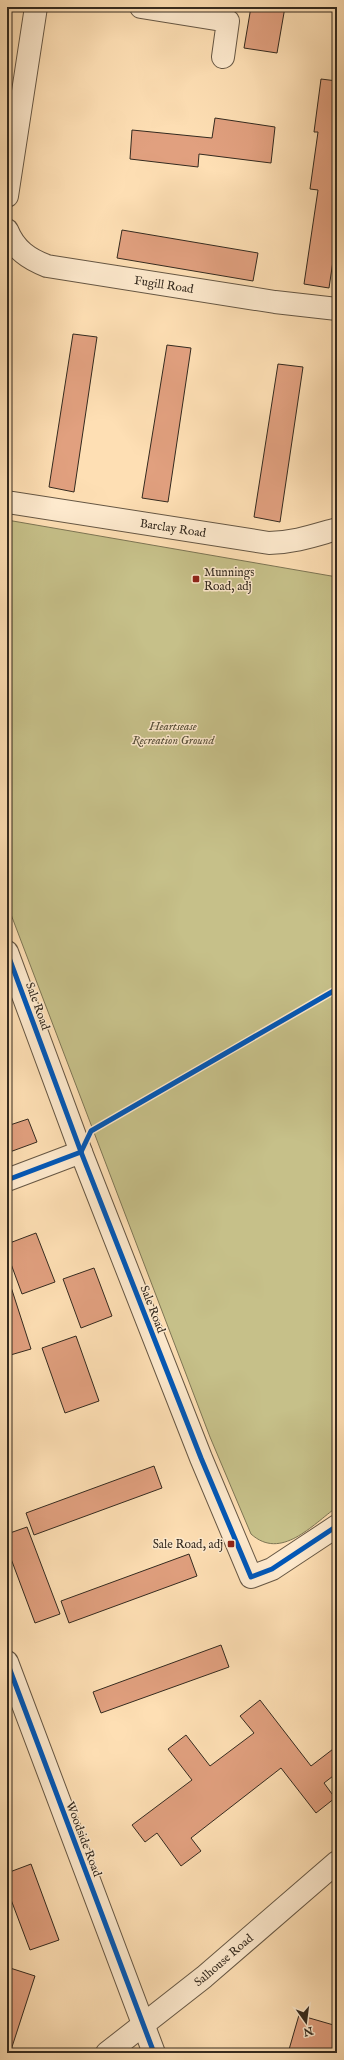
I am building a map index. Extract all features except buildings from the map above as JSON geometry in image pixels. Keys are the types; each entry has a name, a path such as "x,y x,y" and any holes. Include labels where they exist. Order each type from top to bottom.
{"street":[{"path":"7,196 36,7"},
{"path":"141,7 229,14 223,57"},
{"name":"Fugill Road","path":"7,230 11,239 20,251 31,259 47,266 275,302 337,309"},
{"name":"Barclay Road","path":"7,502 269,542 285,542 309,538 337,529"},
{"name":"Sale Road","path":"7,952 81,1152 204,1465 254,1582 337,1526"},
{"path":"7,1180 81,1152"},
{"name":"Woodside Road","path":"7,1662 154,2053"},
{"name":"Salhouse Road","path":"106,2053 204,1977 337,1862"}],"green space":[{"name":"Heartsease Recreation Ground","path":"7,520 337,577 337,1507 307,1531 285,1542 274,1544 262,1541 251,1534 210,1437 7,904"}],"cycle path":[{"path":"7,952 81,1152 201,1458 251,1577 272,1569 337,1526"},
{"path":"81,1152 91,1131 337,989"},
{"path":"7,1180 81,1152"},
{"path":"7,1662 154,2053"}],"place":[{"name":"Munnings Road, adj","path":"196,579"},
{"name":"Sale Road, adj","path":"231,1544"}]}
